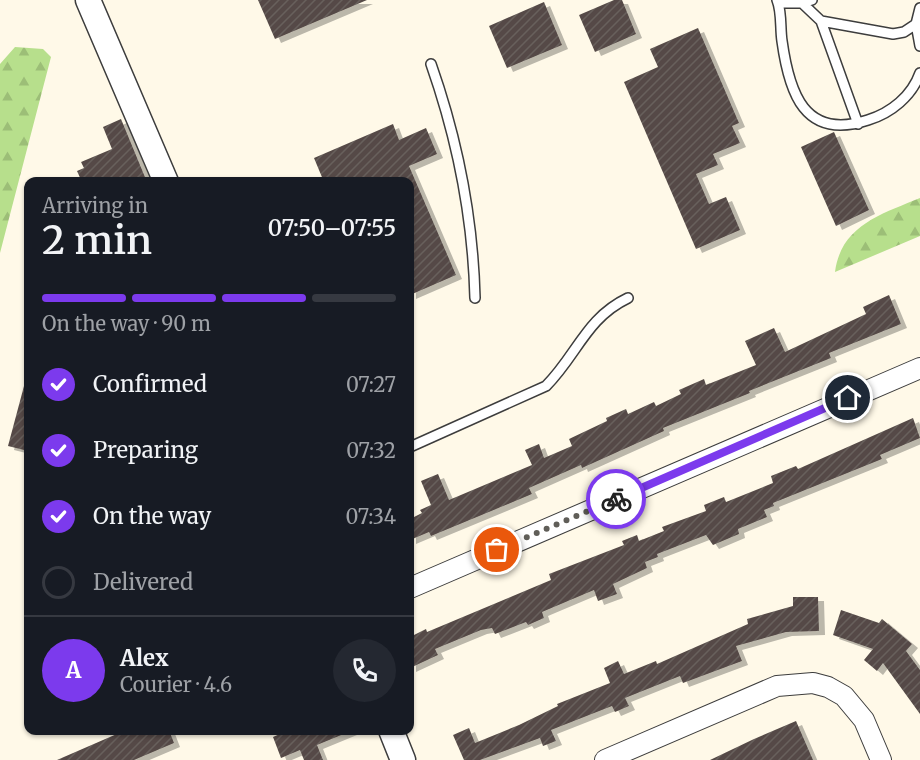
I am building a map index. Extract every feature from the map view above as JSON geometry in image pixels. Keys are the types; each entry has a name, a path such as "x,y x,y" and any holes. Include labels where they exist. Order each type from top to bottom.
{"street":[{"path":"88,0 164,177"},
{"path":"414,586 920,368"},
{"path":"605,760 777,686 813,683 828,687 844,696 864,720 881,760"},
{"path":"393,735 403,760"}],"lane":[{"path":"919,0 920,7 916,24 920,46"},
{"path":"858,124 821,21 807,2 778,1 782,39 794,95 805,111 820,122 838,125 858,124 883,115 915,87 920,73"},
{"path":"821,21 894,34 904,32 916,24"},
{"path":"431,64 446,110 462,183 474,262 475,298"},
{"path":"414,445 546,386 559,373 596,319 612,306 628,298"}],"green space":[{"path":"15,47 43,49 51,57 0,253 0,64"},
{"path":"920,198 920,236 835,272 845,243 855,232 878,216"}],"building":[{"path":"258,0 367,0 275,39"},
{"path":"614,0 622,0 636,34 595,52 579,15"},
{"path":"544,2 562,45 507,68 489,26"},
{"path":"698,28 739,123 732,126 740,143 713,154 718,165 696,174 709,204 726,197 740,230 696,249 624,82 658,67 650,49"},
{"path":"121,119 145,177 80,177 77,171 84,168 81,162 112,149 103,127"},
{"path":"393,124 399,140 426,128 437,154 409,166 414,177 322,177 314,158"},
{"path":"834,132 869,210 836,226 801,147"},
{"path":"414,178 456,275 414,293"},
{"path":"889,295 901,324 829,353 831,358 663,428 664,431 582,468 581,465 529,488 532,494 431,536 429,532 414,538 414,517 422,513 420,510 431,505 421,481 438,474 449,500 532,465 525,450 539,444 544,458 572,446 569,439 626,409 628,414 654,402 656,406 681,394 679,390 704,379 706,385 756,365 745,341 774,328 785,352 866,314 863,307"},
{"path":"24,386 24,450 8,446"},
{"path":"913,418 920,438 880,455 882,459 773,503 774,506 764,510 767,517 738,529 739,534 713,545 706,535 657,554 658,557 645,562 647,568 613,584 617,594 598,601 594,590 542,612 544,618 528,625 526,622 495,634 492,628 481,630 435,649 438,655 414,666 414,635 426,629 427,632 551,580 549,574 624,545 622,541 637,535 639,541 664,531 662,527 706,511 704,505 724,497 726,502 773,483 771,476 796,466 798,469"},
{"path":"793,597 818,597 819,631 786,632 736,646 742,661 683,683 680,676 625,698 629,706 615,712 612,706 551,730 556,741 543,746 540,738 480,760 464,760 453,735 469,728 475,743 519,725 558,706 557,704 610,683 604,668 618,661 624,674 656,661 657,664 748,624 747,619 793,606"},
{"path":"841,610 879,623 882,619 912,644 906,651 920,670 920,714 883,663 877,671 864,660 873,649 833,635"},
{"path":"796,721 813,760 710,760 754,739"},
{"path":"114,735 171,735 174,743 134,760 57,760"},
{"path":"278,735 341,735 317,745 323,760 304,760 300,750 281,758 273,737"}],"way so far":[{"path":"497,550 616,499"}],"route":[{"path":"616,499 848,398"}]}
